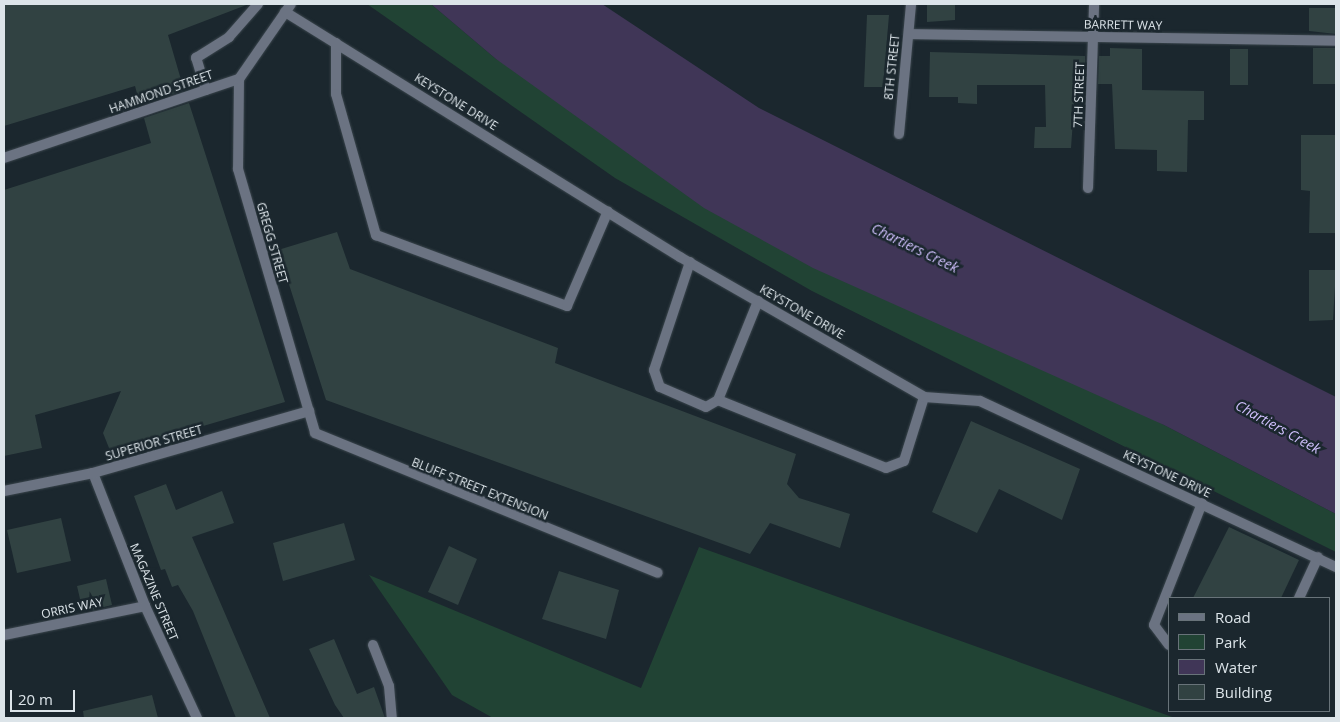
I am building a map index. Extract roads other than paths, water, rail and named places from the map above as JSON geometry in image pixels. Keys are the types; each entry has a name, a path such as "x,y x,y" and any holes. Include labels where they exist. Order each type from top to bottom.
{"street":[{"path":"206,90 196,58 229,38 258,4"},
{"name":"8TH STREET","path":"899,134 911,4"},
{"name":"7TH STREET","path":"1088,188 1094,4"},
{"path":"239,79 288,8"},
{"name":"KEYSTONE DRIVE","path":"288,8 336,43 690,262 924,397 980,401 1336,567"},
{"name":"BARRETT WAY","path":"909,34 1336,41"},
{"path":"336,43 336,94 376,235 567,306 608,211"},
{"name":"HAMMOND STREET","path":"4,158 239,79"},
{"name":"GREGG STREET","path":"239,79 238,169 309,411"},
{"path":"690,262 654,370 660,387 706,407 718,400 758,301"},
{"path":"718,400 886,468 904,461 924,397"},
{"name":"SUPERIOR STREET","path":"4,491 93,473 309,411"},
{"name":"BLUFF STREET EXTENSION","path":"309,411 315,433 658,573"},
{"name":"MAGAZINE STREET","path":"93,473 145,606 197,718"},
{"path":"1168,644 1154,625 1202,504"},
{"path":"1299,597 1318,557"},
{"name":"ORRIS WAY","path":"4,635 145,606"},
{"path":"373,645 390,686 392,718"}],"water":[{"name":"Chartiers Creek","path":"431,4 602,4 759,108 1336,397 1336,514 1164,425 813,268 704,208 496,59"}]}
